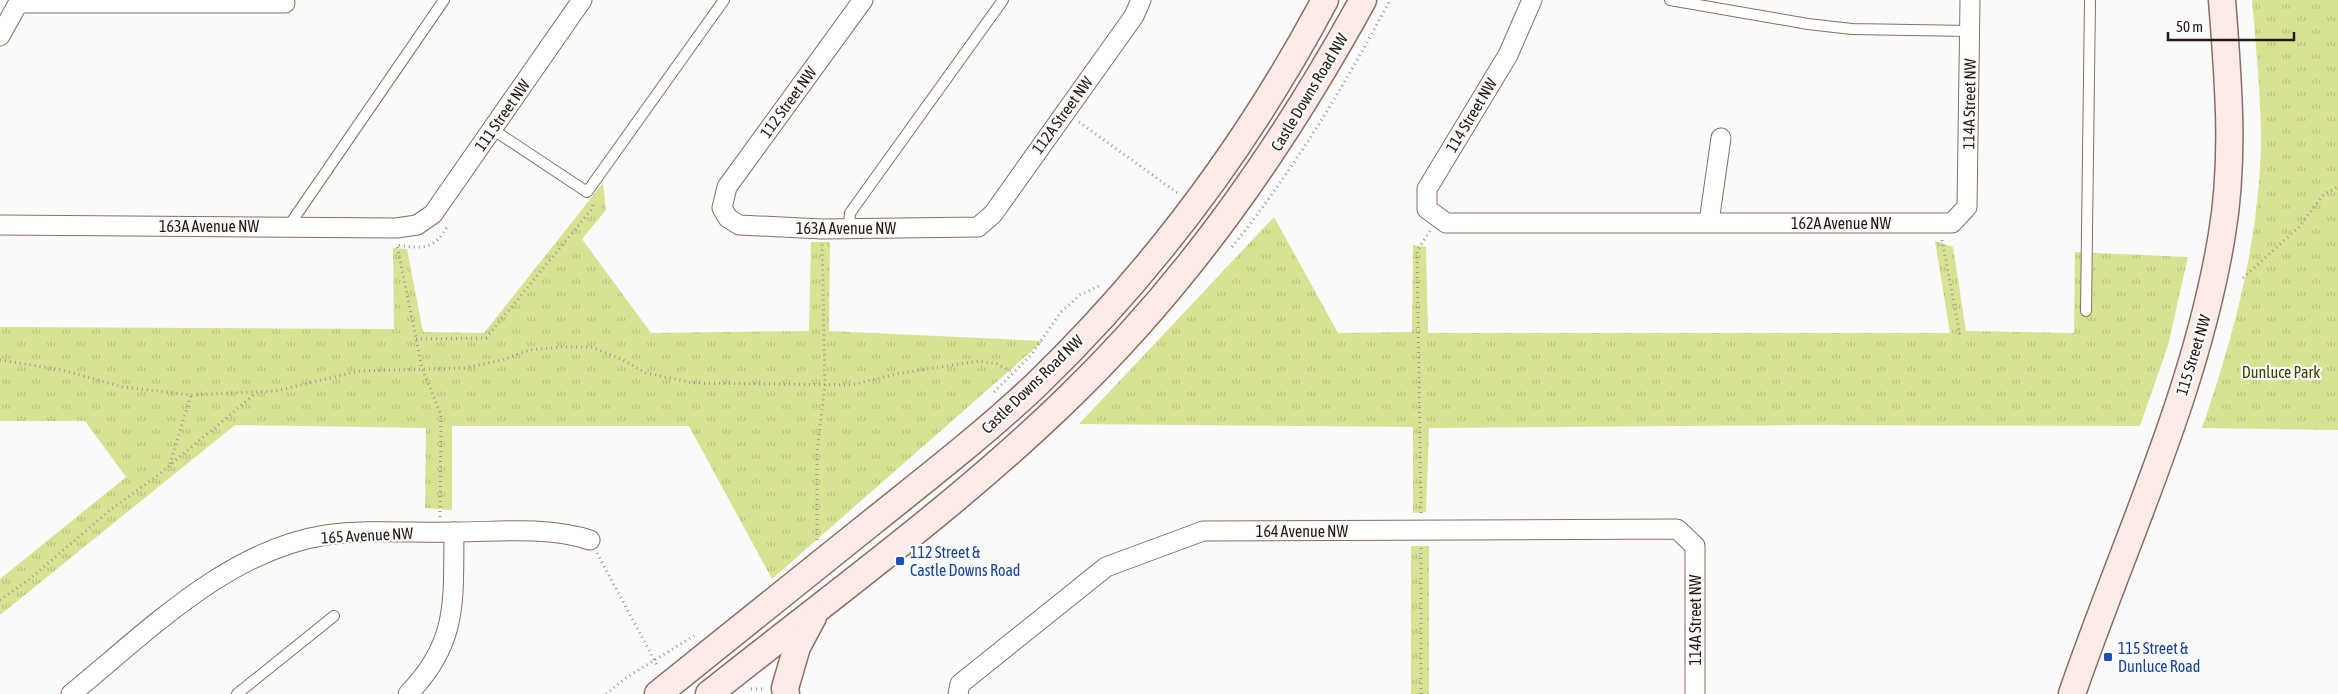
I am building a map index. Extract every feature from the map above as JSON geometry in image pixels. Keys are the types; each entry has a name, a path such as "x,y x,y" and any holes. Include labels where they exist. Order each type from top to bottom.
{"main road":[{"name":"Castle Downs Road NW","path":"674,684 702,658 960,452 1035,385 1112,306 1151,263 1238,147 1300,47 1325,0"},
{"name":"Castle Downs Road NW","path":"728,690 819,607 976,481 1064,402 1137,326 1214,233 1266,164 1329,63 1363,0"},
{"name":"115 Street NW","path":"2072,694 2096,623 2146,494 2199,344 2208,307 2222,233 2229,147 2227,70 2222,0"},
{"path":"776,691 786,688 797,647 819,607"},
{"path":"702,658 728,690"}],"street":[{"name":"111 Street NW","path":"417,226 434,214 582,0"},
{"name":"112 Street NW","path":"722,208 723,196 727,187 863,0"},
{"name":"112A Street NW","path":"978,227 993,214 1064,111 1139,10 1141,0"},
{"name":"114 Street NW","path":"1442,221 1427,209 1427,189 1508,55 1532,0"},
{"name":"114A Street NW","path":"1967,208 1970,0"},
{"path":"0,36 20,1 285,3"},
{"path":"1709,222 1721,138"},
{"name":"163A Avenue NW","path":"722,208 728,218 739,226 822,229 978,227"},
{"name":"162A Avenue NW","path":"1442,221 1952,223 1967,208"},
{"name":"163A Avenue NW","path":"0,225 396,228 417,226"},
{"name":"164 Avenue NW","path":"958,694 960,684 1106,567 1203,531 1677,529 1695,546"},
{"name":"165 Avenue NW","path":"71,694 194,594 258,555 293,542 326,535 359,532 557,532 590,540"},
{"path":"408,694 434,664 445,640 453,602 447,532"},
{"name":"114A Street NW","path":"1695,546 1695,694"}],"lane":[{"path":"288,227 444,0"},
{"path":"492,129 587,192 724,0"},
{"path":"849,228 850,212 1003,0"},
{"path":"1670,0 1808,24 1852,28 1970,31"},
{"path":"2086,312 2090,0"},
{"path":"237,694 334,616"}],"path":[{"path":"1064,111 1182,196"},
{"path":"2243,278 2299,227 2324,194 2338,187"},
{"path":"416,339 486,338 592,209 594,200 587,192"},
{"path":"1172,200 1177,193"},
{"path":"1421,694 1417,251 1442,221"},
{"path":"1939,223 1960,335"},
{"path":"822,229 825,385 817,452 817,542 824,536"},
{"path":"398,245 422,368 440,415 447,532"},
{"path":"990,396 1031,355 1061,312 1080,295 1107,281"},
{"path":"0,360 62,370 123,387 191,395 276,391 359,371 464,368 503,360 529,350 591,347 621,359 646,373 694,383 851,385 896,374 978,361 997,364 1012,372"},
{"path":"0,600 31,578 110,510 170,465 256,393"},
{"path":"170,465 191,395"},
{"path":"590,540 654,660 674,684"},
{"path":"606,694 654,660 701,631"},
{"path":"728,690 776,691"}],"green space":[{"name":"Dunluce Park","path":"2252,0 2338,0 2338,430 2202,428 2214,393 2243,288 2255,216 2259,180 2261,125"},
{"path":"603,183 606,210 582,239 651,333 809,331 811,242 830,242 829,331 1043,341 772,579 689,426 452,426 452,510 425,508 426,428 235,425 0,615 0,579 126,477 85,421 0,421 0,327 394,329 393,248 407,249 423,332 484,333"},
{"path":"1274,217 1338,333 1412,332 1413,245 1426,247 1428,333 1950,333 1935,241 1953,247 1966,331 2074,333 2075,252 2188,257 2168,345 2140,426 1806,425 1429,428 1426,512 1413,513 1413,427 1079,424"},
{"path":"1411,546 1429,546 1429,694 1411,694"}],"place":[{"name":"112 Street & Castle Downs Road","path":"900,561"},
{"name":"115 Street & Dunluce Road","path":"2108,657"}]}
